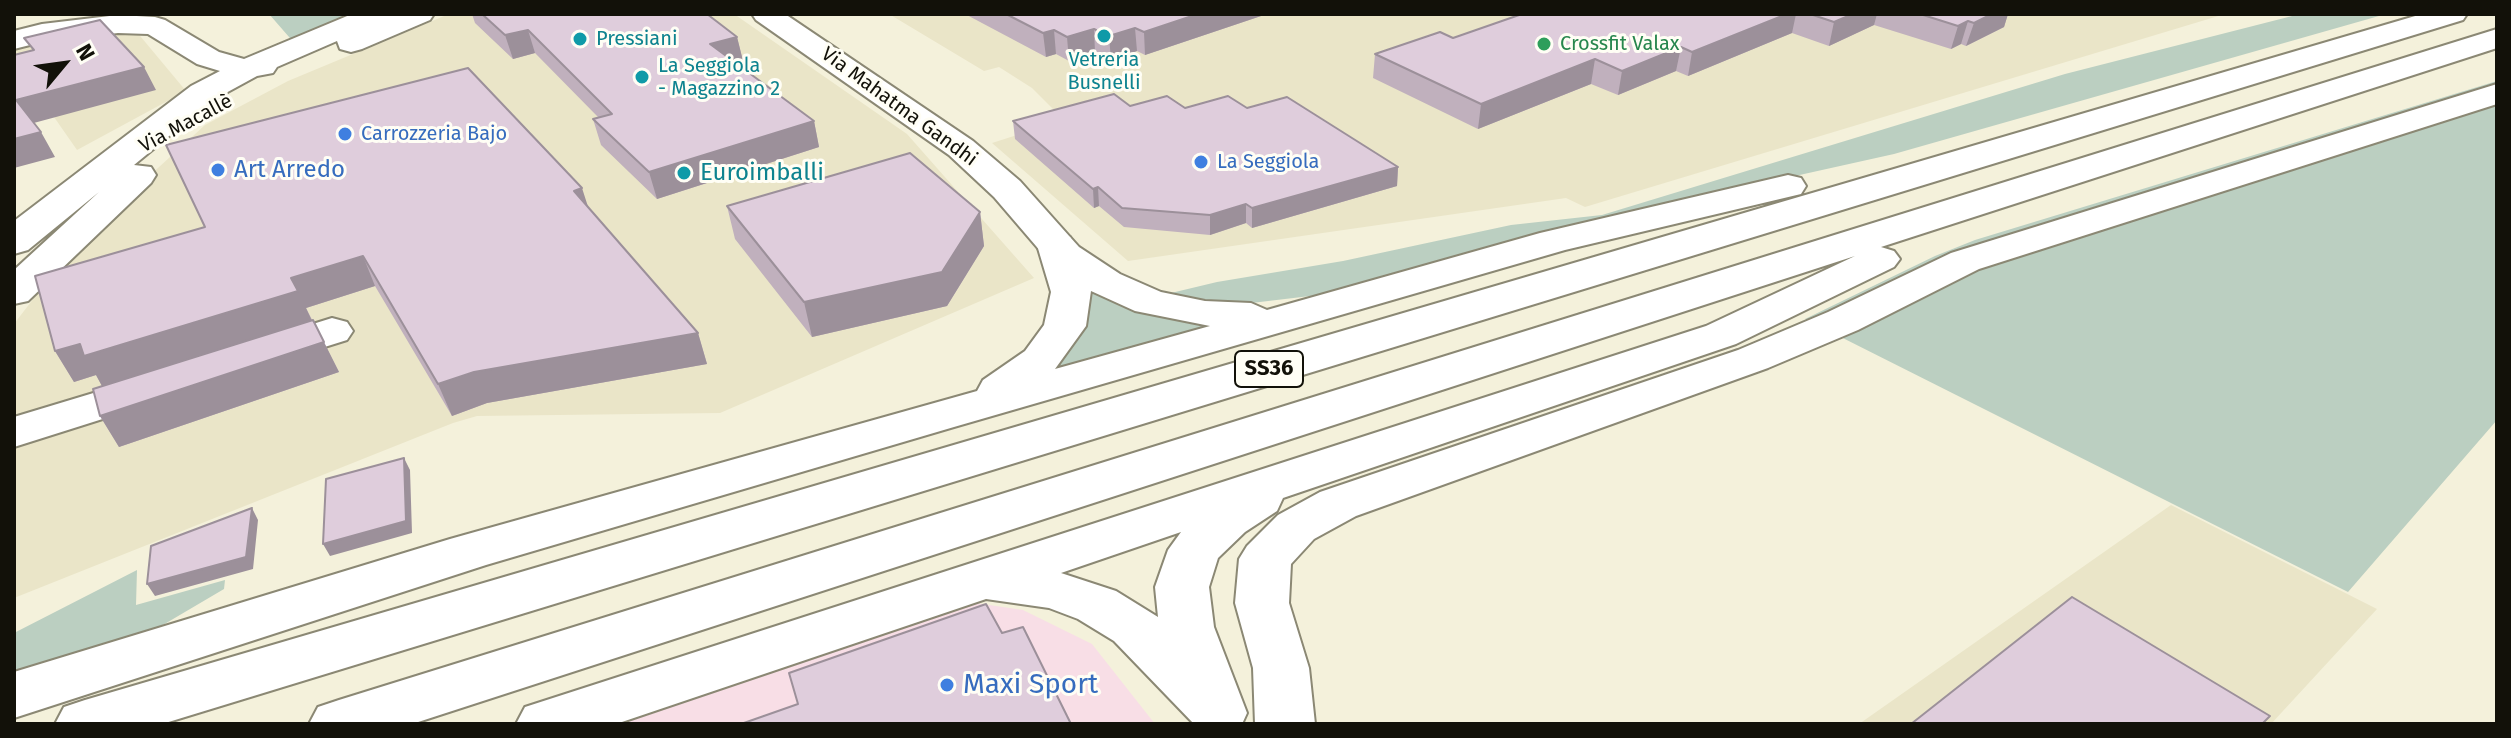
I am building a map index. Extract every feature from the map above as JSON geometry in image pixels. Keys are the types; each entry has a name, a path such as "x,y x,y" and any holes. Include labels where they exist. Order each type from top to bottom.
{"main road":[{"name":"Via Macallè","path":"178,122 202,93 247,69 377,14"},
{"path":"14,40 118,24 155,26 208,58 247,69 288,62 406,14"},
{"name":"Via Macallè","path":"14,242 34,223 127,154 178,122 420,14"},
{"name":"Via Mahatma Gandhi","path":"766,14 951,140 1007,189 1073,266 1126,293 1180,310 1236,316 1321,307"},
{"name":"SS36","path":"85,724 2453,14"},
{"name":"SS36","path":"339,724 2497,38"},
{"path":"208,58 297,47"},
{"path":"1285,724 1281,668 1262,603 1265,559 1296,527 1338,504 1753,359 1843,321 1965,261 2497,94"},
{"path":"14,200 65,168 178,122"},
{"path":"14,292 119,194 178,122"},
{"path":"14,695 148,650 468,552 1596,229 1854,171 1957,142 2039,138"},
{"path":"546,724 1721,335 1862,266 1982,221 2096,165"},
{"path":"938,417 969,405 1020,376 1053,344 1065,326 1070,309 1073,266"},
{"path":"14,432 332,331"},
{"path":"1221,719 1186,627 1182,587 1194,550 1227,520 1296,475"},
{"path":"978,580 1054,590 1097,605 1134,627 1221,719"}],"shaded area":[{"path":"449,14 734,14 907,134 1034,278 720,413 477,416 453,423 14,598 14,324 77,242 205,125 288,81"},
{"path":"889,14 2225,14 1585,207 1566,198 1128,261 992,143 1064,120 1032,88 999,67 984,71"},
{"path":"136,31 186,91 77,150 54,117 14,127 14,47 43,39"},
{"path":"2171,505 2377,609 2271,724 1859,724"},
{"path":"969,602 1023,610 1092,644 1155,724 617,724"}],"green space":[{"path":"269,14 366,14 296,45"},
{"path":"2300,14 2386,14 1894,154 1633,212 1327,294 1243,304 1214,303 1171,293 1511,225 1602,215 2065,74"},
{"path":"2497,81 2497,420 2348,592 1805,319 1975,240"},
{"path":"1088,289 1213,326 1051,371"},
{"path":"137,570 136,605 225,580 224,589 151,632 14,680 14,633"}],"building":[{"path":"482,14 707,14 737,37 710,44 814,121 649,172 593,119 612,114 528,30 505,35"},
{"path":"1006,14 1198,14 1144,32 1135,28 1109,36 1094,29 1067,37 1054,30 1043,33"},
{"path":"1522,14 1787,14 1692,52 1681,47 1622,71 1595,59 1481,104 1375,54 1440,32 1453,38"},
{"path":"1810,14 1853,14 1834,22"},
{"path":"1920,14 1992,14 1974,23 1968,21 1958,26"},
{"path":"100,20 144,67 16,100 41,132 14,139 14,55 34,50 24,38"},
{"path":"468,68 582,188 574,191 698,333 474,372 438,384 363,256 291,278 298,291 84,356 80,344 55,351 35,276 205,227 166,145"},
{"name":"La Seggiola","path":"1114,94 1130,106 1167,96 1185,108 1228,96 1247,108 1287,97 1398,167 1252,208 1246,204 1210,215 1122,208 1098,187 1093,189 1013,121"},
{"path":"910,153 980,212 942,272 804,302 727,206"},
{"path":"313,320 324,342 100,416 93,389"},
{"path":"404,458 406,521 323,544 326,479"},
{"path":"252,508 246,557 147,584 151,546"},
{"path":"2072,597 2270,716 2262,724 1911,724"},
{"path":"986,604 1002,633 1023,627 1071,724 741,724 798,704 789,673"}],"place":[{"name":"Vetreria Busnelli","path":"1104,36"},
{"name":"Pressiani","path":"580,39"},
{"name":"Crossfit Valax","path":"1544,44"},
{"name":"La Seggiola - Magazzino 2","path":"642,77"},
{"name":"Carrozzeria Bajo","path":"345,134"},
{"name":"La Seggiola","path":"1201,162"},
{"name":"Art Arredo","path":"218,170"},
{"name":"Euroimballi","path":"684,173"},
{"name":"Maxi Sport","path":"947,685"}]}
